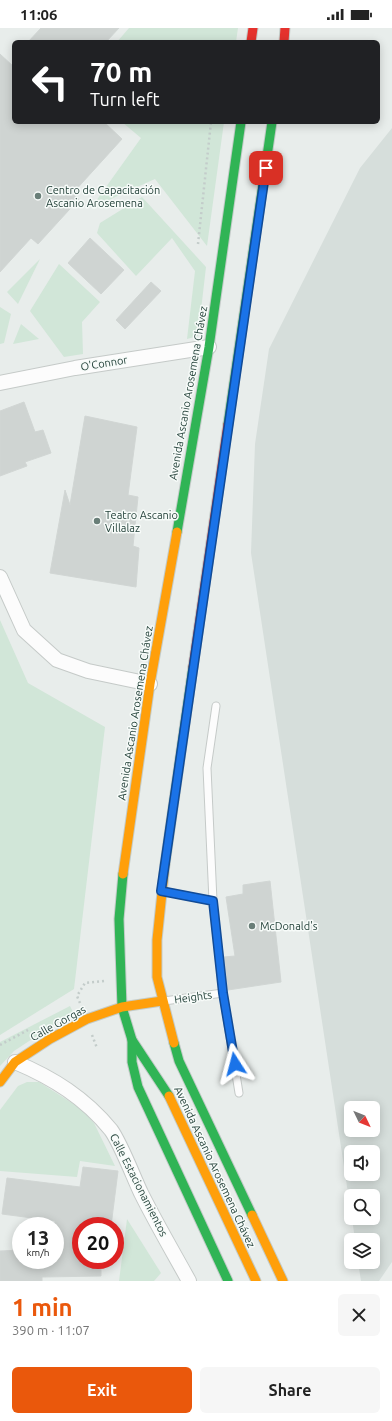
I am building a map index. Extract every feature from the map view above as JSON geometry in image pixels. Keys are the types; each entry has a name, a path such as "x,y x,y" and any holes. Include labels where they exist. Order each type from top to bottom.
{"main road":[{"path":"251,40 253,28"},
{"path":"284,40 286,28"},
{"name":"Avenida Ascanio Arosemena Chávez","path":"241,124 209,347 150,684 121,888 119,919 122,1008 132,1040 168,1094 256,1281"},
{"name":"Avenida Ascanio Arosemena Chávez","path":"272,124 161,891 157,940 157,970 162,1001 179,1061 283,1281"},
{"name":"Calle Gorgas","path":"0,1082 15,1062 50,1039 87,1019 122,1008 162,1001"},
{"path":"132,1040 132,1062 138,1087 228,1281"}],"street":[{"name":"O'Connor","path":"0,383 75,368 209,347"},
{"path":"0,578 24,630 57,660 88,671 150,684"},
{"name":"Calle Estacionamientos","path":"15,1062 55,1081 74,1094 94,1111 112,1132 142,1194 189,1281"}],"lane":[{"path":"216,706 208,768 213,901 223,993 239,1093"},
{"path":"161,891 213,901"},
{"name":"Heights","path":"162,1001 223,993"}],"path":[{"path":"198,244 211,124"}],"shaded area":[{"path":"392,128 392,1262 379,1281 361,1281 359,1269 380,1269 380,1233 354,1233 353,1225 380,1225 380,1189 347,1189 346,1181 380,1181 380,1145 344,1145 344,1167 251,553 255,444 269,349 360,168"}],"green space":[{"path":"129,28 238,28 236,40 119,40"},
{"path":"124,124 224,124 207,246 155,179 91,208 141,138"},
{"path":"142,197 206,267 198,336 187,339 195,271 172,238 136,276 97,233 100,223"},
{"path":"40,259 18,304 7,292"},
{"path":"59,264 100,302 82,322 83,354 64,357 30,311"},
{"path":"0,307 11,314 4,343 0,344"},
{"path":"21,324 39,339 13,344"},
{"path":"0,620 28,683 105,727 74,989 0,1035"},
{"path":"70,1006 73,1012 14,1051 0,1066 0,1042"},
{"path":"27,1082 39,1082 80,1108 94,1123 115,1166 80,1161 77,1177 0,1171 0,1110 18,1086"},
{"path":"127,1219 161,1273 154,1281 119,1281 121,1269 124,1269 124,1242"}],"building":[{"path":"41,28 119,28 108,40 30,40"},
{"name":"Centro de Capacitación Ascanio Arosemena","path":"0,54 12,65 12,124 106,124 122,139 72,194 79,199 38,244 31,238 0,272"},
{"path":"90,238 124,270 101,294 68,263"},
{"path":"151,282 161,291 125,329 116,320"},
{"path":"24,402 35,432 43,430 51,453 25,462 27,466 0,476 0,411"},
{"name":"Teatro Ascanio Villalaz","path":"85,416 137,427 128,495 138,497 133,546 139,548 136,587 50,573 65,490 70,505"},
{"name":"McDonald's","path":"270,881 281,982 228,990 224,957 235,956 226,897 243,894 243,885"},
{"path":"83,1167 118,1171 112,1217 72,1217 72,1269 101,1269 101,1276 42,1277 42,1281 0,1281 0,1251 12,1250 12,1269 64,1269 64,1217 25,1217 2,1214 7,1178 80,1187"}],"traffic: fast":[{"path":"177,532 209,347 241,124"},
{"path":"228,424 272,124"},
{"path":"165,864 193,667"},
{"path":"123,874 119,919 122,1007 132,1040 169,1096"},
{"path":"132,1040 132,1062 138,1087 228,1281"},
{"path":"174,1043 179,1061 252,1215"}],"traffic: slow":[{"path":"123,874 150,684 177,532"},
{"path":"165,864 157,940 157,977 174,1043"},
{"path":"0,1082 15,1062 50,1039 87,1019 122,1007 162,1001"},
{"path":"169,1096 256,1281"},
{"path":"252,1215 283,1281"}],"traffic: jam":[{"path":"251,40 253,28"},
{"path":"284,40 285,28"},
{"path":"193,667 228,424"}],"place":[{"name":"Centro de Capacitación Ascanio Arosemena","path":"38,196"},
{"name":"Teatro Ascanio Villalaz","path":"97,521"},
{"name":"McDonald's","path":"252,926"}],"route":[{"path":"235,1064 223,993 213,901 161,891 266,168"}]}
